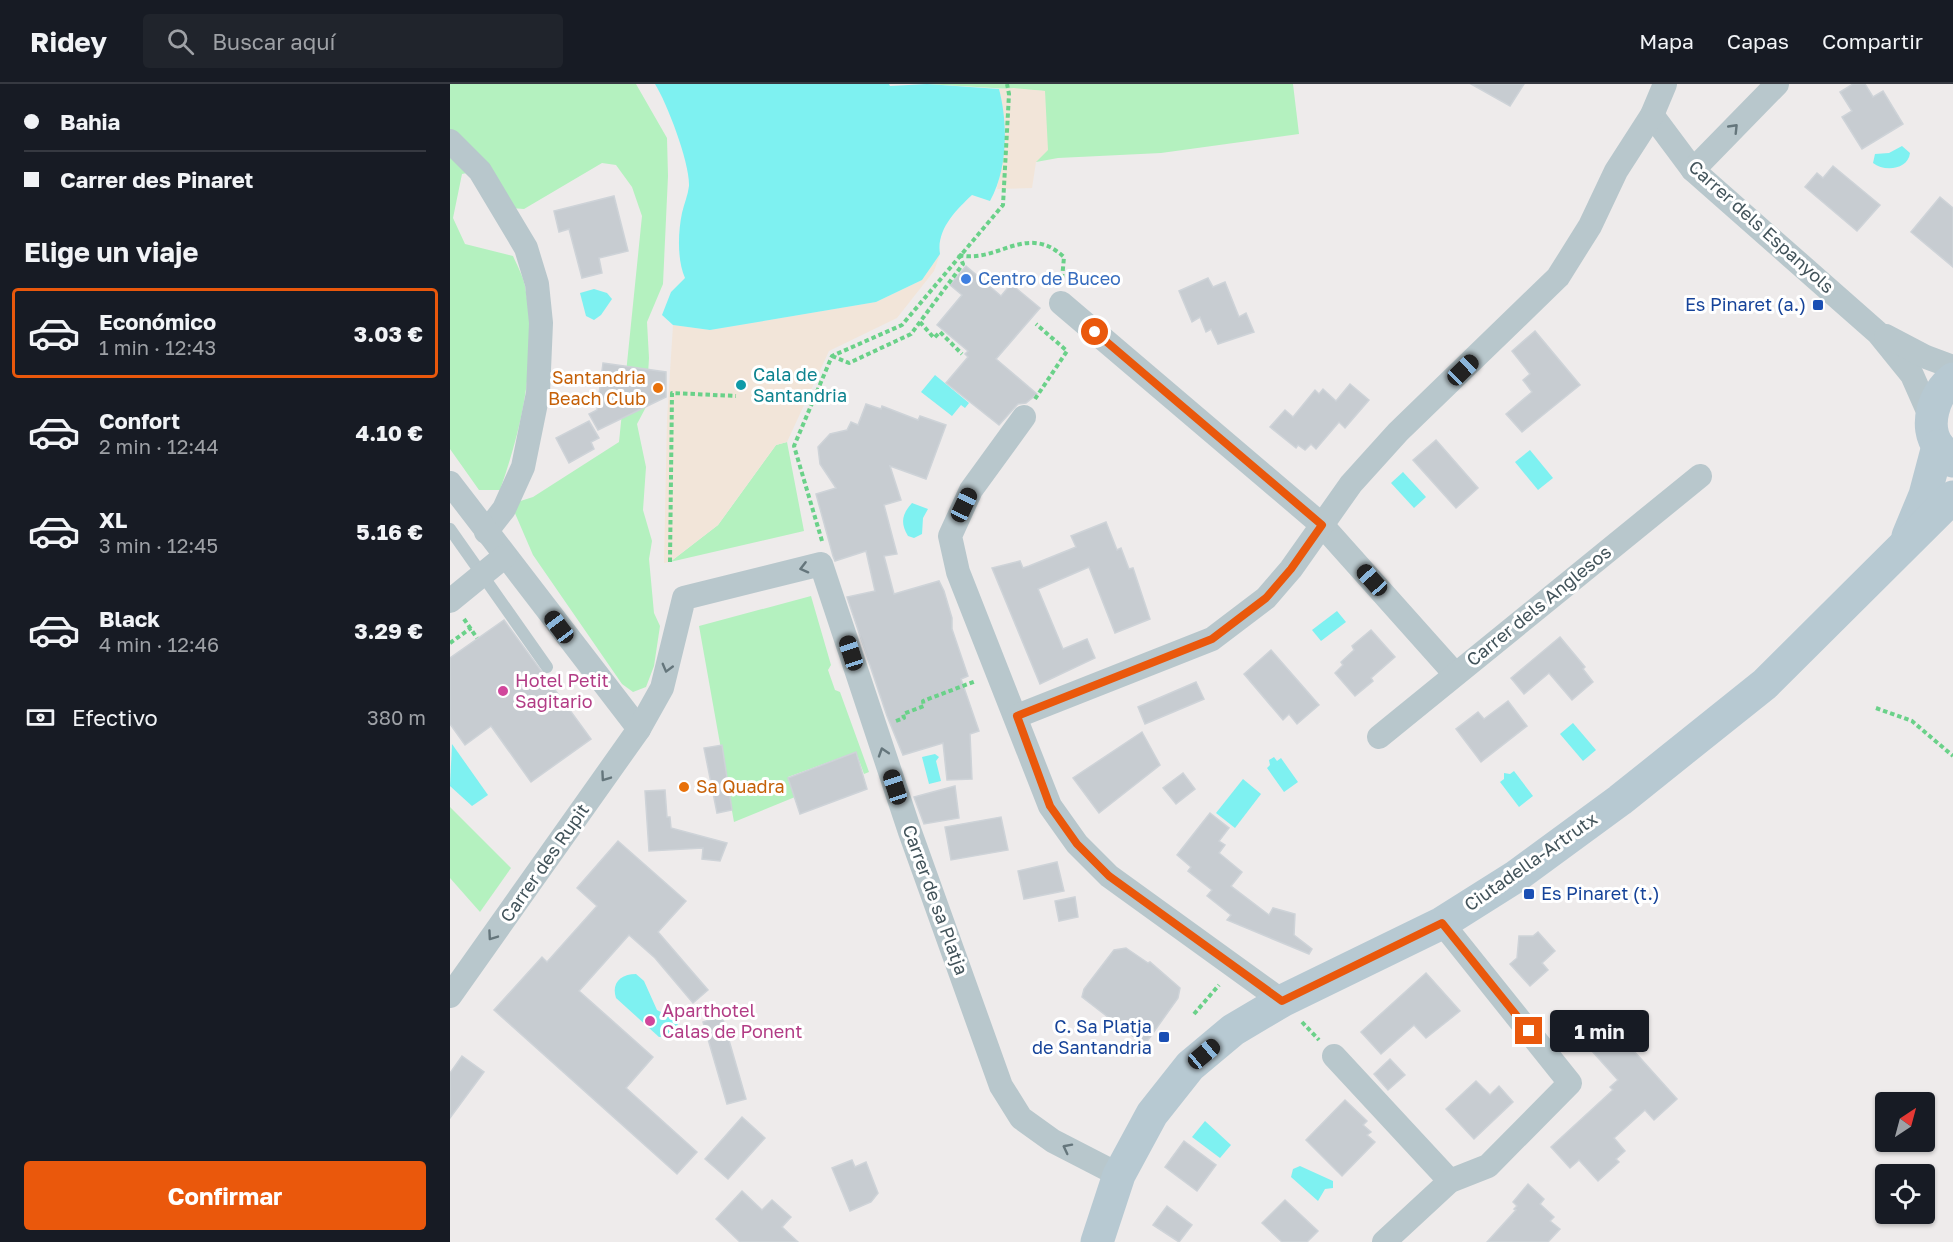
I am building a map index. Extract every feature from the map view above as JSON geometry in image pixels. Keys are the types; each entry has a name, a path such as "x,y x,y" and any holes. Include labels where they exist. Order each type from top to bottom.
{"main road":[{"path":"1905,544 1925,495 1941,442 1936,399 1953,379"},
{"name":"Ciutadella-Artrutx","path":"1097,1242 1119,1175 1152,1114 1190,1066 1233,1030 1282,1001 1442,923 1544,856 1620,800 1765,684 1905,544 1942,511 1953,497"}],"street":[{"path":"1017,716 1212,639 1266,598 1291,569 1351,484 1398,432 1558,277 1590,226 1616,171 1652,115 1665,84"},
{"path":"1693,170 1777,84"},
{"name":"Carrer dels Espanyols","path":"1652,115 1693,170 1878,333 1911,375 1941,442"},
{"path":"450,141 480,171 526,248 537,284 541,323 538,393 523,467 504,509 486,532"},
{"path":"1061,303 1322,525 1455,674"},
{"name":"Carrer dels Espanyols","path":"1878,333 1953,368"},
{"path":"1024,417 971,490 950,536 958,572 1017,716 1050,806 1077,844 1109,876 1282,1001"},
{"name":"Carrer dels Anglesos","path":"1378,737 1700,476"},
{"path":"450,483 639,729"},
{"path":"457,610 482,574 505,556"},
{"name":"Carrer de sa Platja","path":"639,729 662,688 684,598 821,564 910,832 1001,1086 1021,1118 1053,1141 1119,1175"},
{"name":"Carrer des Rupit","path":"450,996 639,729"},
{"path":"1384,1242 1450,1181 1488,1166 1570,1083 1442,923"},
{"path":"1334,1056 1450,1181"}],"lane":[{"path":"450,529 548,667"}],"path":[{"path":"823,543 794,446 832,356 902,325 959,254 1003,205 1010,94 1007,84"},
{"path":"959,254 973,258 1026,241 1054,249 1064,257 1061,303"},
{"path":"832,356 849,363 911,334 963,264 959,254"},
{"path":"920,322 934,338 940,332 962,354"},
{"path":"1024,417 1067,351 1036,324"},
{"path":"670,562 672,393 736,396"},
{"path":"457,610 477,639"},
{"path":"450,643 471,628"},
{"path":"889,723 924,706 923,701 999,672"},
{"path":"1876,708 1912,721 1953,756"},
{"path":"1194,1014 1234,966"}],"green space":[{"path":"450,84 636,84 667,138 668,176 663,284 647,322 649,358 646,407 637,424 646,467 643,510 652,541 649,559 654,613 660,626 654,666 646,687 633,692 622,684 533,555 511,504 533,497 619,442 642,216 632,187 616,165 602,163 524,209 511,208 487,169 462,174 453,218 465,244 513,256 524,282 529,312 529,364 526,390 508,465 500,490 479,490 450,449"},
{"path":"927,84 1293,84 1299,134 1161,153 1058,158 1036,162 1045,91"},
{"path":"787,442 804,531 670,562 718,525 776,445"},
{"path":"811,596 831,665 828,670 835,690 840,692 869,772 864,774 856,752 788,777 795,797 734,822 699,626"},
{"path":"450,807 511,868 480,912 450,878"}],"sand":[{"path":"999,89 1045,91 1048,150 1036,162 1032,188 997,189 1004,127"},
{"name":"Cala de Santandria","path":"940,254 934,271 897,318 829,351 787,442 776,445 718,525 670,562 664,563 667,419 673,325 710,330 876,302 922,280"}],"water":[{"path":"655,84 889,84 890,86 927,84 999,89 1005,131 1000,175 990,201 972,195 948,221 941,237 940,254 922,280 876,302 710,330 673,325 662,315 671,292 685,278 679,255 679,237 689,186 686,163 677,134"},
{"path":"1902,146 1910,153 1905,163 1900,166 1883,168 1873,163 1875,154 1889,153"},
{"path":"594,289 607,293 612,299 601,315 594,320 586,316 580,293"},
{"path":"935,375 969,403 965,408 961,405 952,416 921,392"},
{"path":"1530,450 1553,478 1538,490 1515,462"},
{"path":"1403,472 1426,497 1414,508 1391,483"},
{"path":"912,503 928,509 923,518 922,534 914,538 908,536 903,523 904,515"},
{"path":"1337,611 1346,622 1321,641 1312,630"},
{"path":"1573,723 1596,750 1583,761 1560,734"},
{"path":"452,744 488,795 472,806 450,786"},
{"path":"935,754 939,757 936,761 941,781 929,784 922,757"},
{"path":"1274,757 1277,761 1281,758 1298,782 1284,792 1267,768 1270,765 1269,760"},
{"path":"1514,771 1533,796 1519,807 1500,782 1504,779 1504,773 1510,774"},
{"path":"1243,779 1261,794 1235,828 1216,813"},
{"path":"636,974 644,981 657,1010 677,1021 678,1024 672,1036 659,1037 616,998 615,988 618,980"},
{"path":"1205,1121 1231,1145 1220,1158 1192,1137"},
{"path":"1300,1166 1333,1181 1333,1188 1325,1189 1318,1201 1291,1177 1293,1169"}],"building":[{"path":"1471,84 1524,84 1510,106"},
{"path":"1853,84 1865,84 1873,97 1883,91 1903,124 1862,149 1842,117 1852,111 1840,92"},
{"path":"1833,166 1880,205 1857,231 1805,187 1817,173 1823,178"},
{"path":"614,196 628,251 599,258 602,273 582,278 569,229 559,232 554,211"},
{"path":"1940,197 1953,208 1953,267 1911,232"},
{"path":"966,266 1001,296 1011,284 1040,308 996,359 1037,394 1026,403 1018,404 999,425 946,383 968,357 965,354 968,351 937,325 962,295 950,285"},
{"path":"1208,278 1213,287 1225,282 1239,317 1246,313 1254,332 1218,344 1211,329 1206,332 1200,317 1192,322 1179,291"},
{"path":"1535,331 1580,385 1522,432 1506,414 1532,392 1523,380 1530,374 1512,351"},
{"path":"603,363 666,372 666,397 598,430 589,414 597,410"},
{"path":"1350,384 1369,400 1345,428 1339,422 1316,449 1311,444 1305,450 1298,445 1296,448 1270,427 1285,410 1293,417 1315,390 1319,394 1323,389 1336,401"},
{"path":"866,404 881,409 882,406 918,420 920,416 946,425 926,479 890,466 901,500 884,505 897,554 884,556 894,594 939,581 944,591 952,618 952,629 968,676 961,679 979,731 970,734 972,779 947,780 943,743 903,755 887,716 847,597 875,591 866,551 835,561 833,556 816,494 836,488 820,464 818,447 830,434 847,430 851,422 858,425"},
{"path":"589,421 599,438 591,442 594,449 569,463 556,438"},
{"path":"1436,440 1478,488 1456,508 1413,460"},
{"path":"1106,522 1117,550 1121,548 1129,569 1133,568 1150,619 1115,633 1089,567 1038,589 1063,649 1087,639 1095,658 1040,684 992,568 1020,561 1023,568 1029,566 1076,547 1071,536"},
{"name":"Hotel Petit Sagitario","path":"504,620 591,739 531,782 491,726 465,745 450,724 450,658"},
{"path":"1371,630 1395,657 1371,678 1373,681 1355,696 1335,673 1343,665 1341,662 1354,650 1352,646"},
{"path":"1560,637 1585,667 1583,669 1593,682 1572,700 1549,673 1524,694 1511,678"},
{"path":"1271,650 1319,705 1297,724 1289,714 1283,720 1244,674"},
{"path":"1196,682 1204,699 1145,724 1138,707"},
{"path":"1508,701 1527,726 1481,762 1456,729 1478,712 1484,719"},
{"path":"1142,732 1160,765 1099,813 1073,778"},
{"path":"722,745 732,810 717,813 704,748"},
{"path":"856,752 867,789 800,814 788,778"},
{"path":"1183,773 1195,789 1176,804 1163,788"},
{"path":"955,786 959,818 924,824 914,797"},
{"path":"665,790 667,817 670,817 671,828 727,843 720,861 702,859 703,848 649,851 645,791"},
{"path":"1210,813 1229,828 1219,841 1225,845 1219,853 1242,872 1231,886 1269,915 1273,908 1295,914 1294,935 1312,949 1309,954 1227,920 1231,915 1207,896 1212,890 1188,871 1191,867 1177,855"},
{"path":"1001,817 1008,850 951,860 945,827"},
{"path":"618,841 686,901 658,932 708,990 693,1003 655,958 629,935 579,991 653,1057 626,1088 697,1152 677,1174 494,1010 542,957 547,962 597,906 577,888"},
{"path":"1057,862 1064,891 1024,899 1018,871"},
{"path":"1075,897 1078,917 1059,921 1055,901"},
{"path":"1538,932 1555,951 1542,963 1548,970 1530,986 1510,964 1517,958 1519,936 1533,936"},
{"path":"1126,948 1148,963 1150,962 1180,988 1178,998 1148,1040 1139,1041 1082,997 1084,989 1114,950"},
{"path":"1426,973 1460,1011 1426,1038 1414,1025 1381,1054 1361,1032"},
{"path":"722,1016 746,1099 727,1104 703,1022"},
{"path":"1615,1030 1677,1099 1654,1120 1645,1110 1614,1138 1625,1151 1616,1159 1619,1162 1598,1181 1579,1160 1570,1168 1551,1147 1613,1090 1610,1087 1618,1080 1592,1051"},
{"path":"462,1056 484,1072 450,1118 450,1073"},
{"path":"1390,1059 1405,1075 1388,1090 1374,1074"},
{"path":"1476,1081 1490,1095 1499,1086 1513,1102 1474,1139 1446,1109"},
{"path":"1345,1100 1367,1121 1363,1125 1371,1132 1367,1135 1375,1142 1342,1176 1306,1140"},
{"path":"742,1117 765,1138 728,1179 705,1159"},
{"path":"1184,1141 1216,1165 1197,1191 1165,1167"},
{"path":"852,1160 855,1167 866,1162 878,1193 871,1202 850,1211 832,1168"},
{"path":"1528,1184 1544,1199 1540,1204 1554,1217 1550,1221 1560,1229 1548,1242 1487,1242 1516,1210 1514,1209 1517,1206 1513,1202"},
{"path":"742,1191 762,1210 772,1200 791,1217 782,1227 798,1242 740,1242 716,1219"},
{"path":"1285,1200 1318,1231 1307,1242 1282,1242 1262,1223"},
{"path":"1167,1206 1192,1225 1179,1242 1153,1225"}],"place":[{"name":"Centro de Buceo","path":"966,279"},
{"name":"Es Pinaret (a.)","path":"1818,305"},
{"name":"Cala de Santandria","path":"741,385"},
{"name":"Santandria Beach Club","path":"658,388"},
{"name":"Hotel Petit Sagitario","path":"503,691"},
{"name":"Sa Quadra","path":"684,787"},
{"name":"Es Pinaret (t.)","path":"1529,894"},
{"name":"Aparthotel Calas de Ponent","path":"650,1021"},
{"name":"C. Sa Platja de Santandria","path":"1164,1037"}],"route":[{"path":"1095,332 1322,525 1291,569 1266,598 1212,639 1103,680 1017,716 1050,806 1077,844 1109,876 1282,1001 1442,923 1529,1031"}]}
